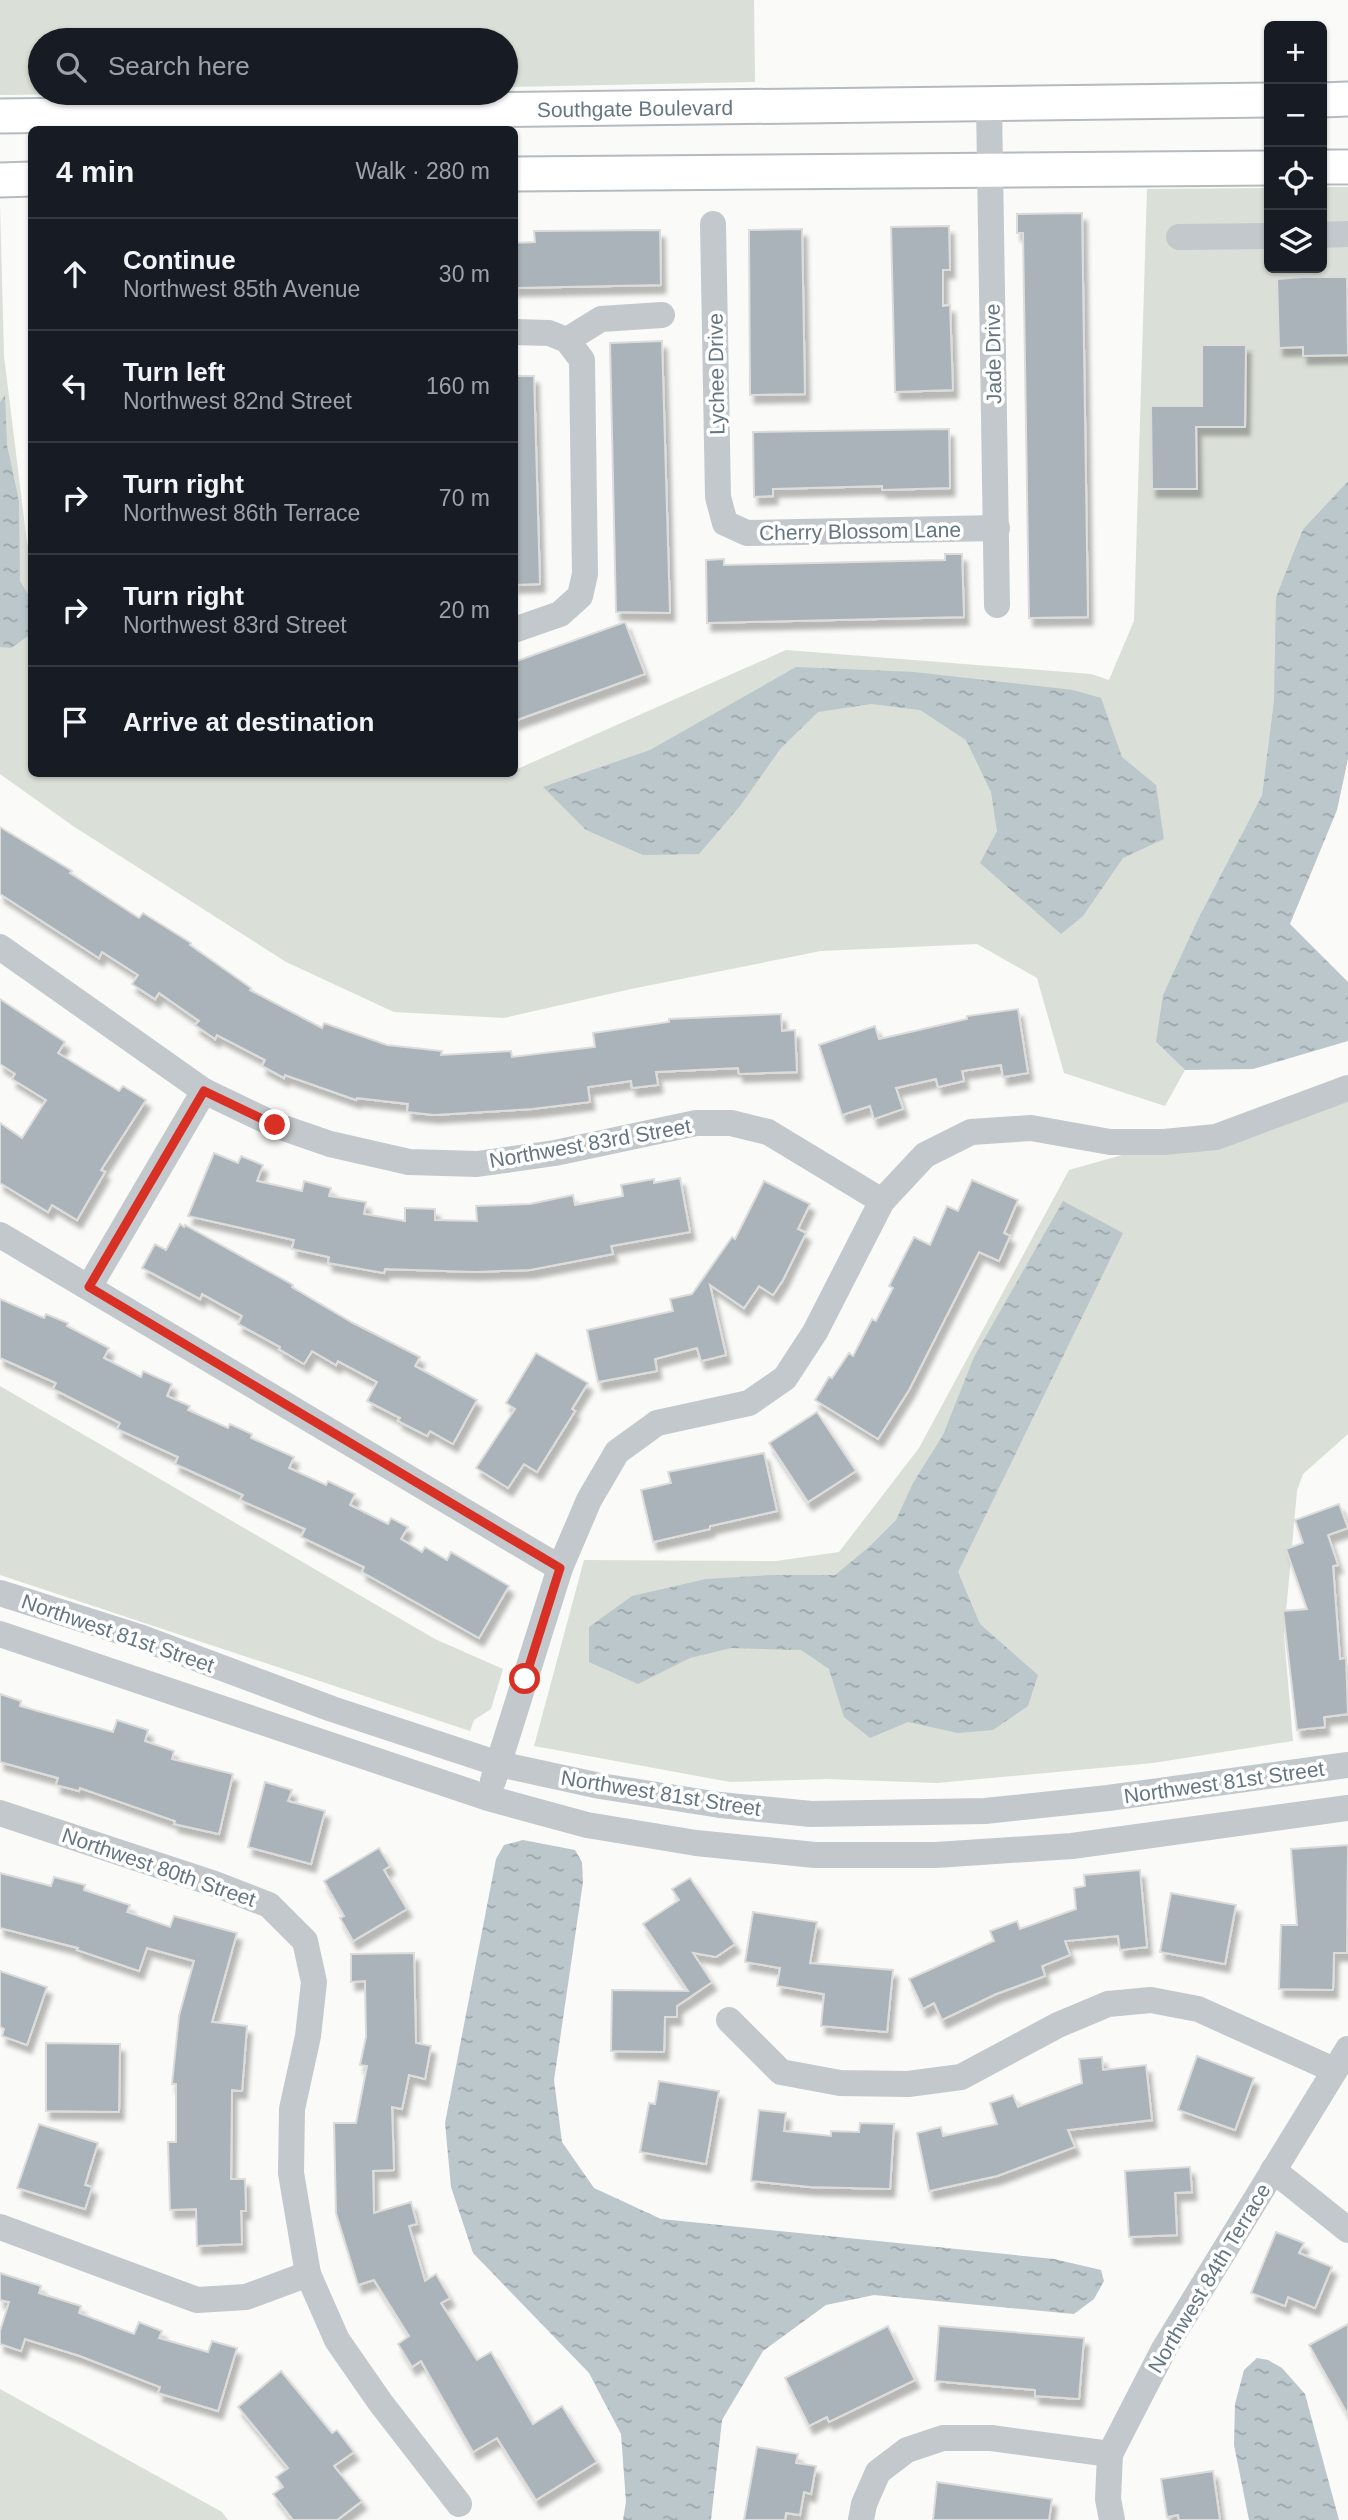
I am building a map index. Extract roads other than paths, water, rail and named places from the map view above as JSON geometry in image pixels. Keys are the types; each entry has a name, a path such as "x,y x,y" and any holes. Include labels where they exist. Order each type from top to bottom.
{"main road":[{"path":"1327,100 1348,99"},
{"name":"Southgate Boulevard","path":"0,116 363,121 989,104 1264,100"},
{"path":"1327,167 1348,167"},
{"path":"518,174 1264,168"},
{"path":"0,180 28,179"}],"street":[{"name":"Jade Drive","path":"989,104 997,605"},
{"name":"Lychee Drive","path":"713,224 718,497 725,523"},
{"path":"1327,235 1348,234"},
{"path":"1179,237 1264,236"},
{"path":"567,340 601,319 662,315"},
{"path":"518,332 549,333 567,340 582,360 585,574 580,596 560,614 518,629"},
{"name":"Cherry Blossom Lane","path":"725,523 747,533 997,528"},
{"name":"Northwest 83rd Street","path":"0,947 204,1091 275,1125 330,1144 409,1162 477,1164 555,1153 696,1123 731,1123 768,1132 882,1201"},
{"path":"488,1798 560,1568 589,1500 617,1452 657,1423 749,1403 785,1378 815,1332 882,1201 925,1155 971,1132 1031,1128 1110,1142 1164,1142 1216,1137 1348,1088"},
{"path":"89,1287 204,1091"},
{"path":"0,1235 560,1568"},
{"name":"Northwest 81st Street","path":"0,1593 142,1638 332,1709 499,1764 600,1786 693,1801 811,1814 985,1811 1108,1798 1348,1765"},
{"name":"Northwest 81st Street","path":"0,1634 488,1798 587,1825 696,1843 815,1855 936,1855 1072,1846 1348,1808"},
{"name":"Northwest 80th Street","path":"0,1813 215,1884 269,1905 305,1941 314,1982 308,2036 292,2109 291,2174 308,2274"},
{"path":"729,2020 781,2072 840,2082 908,2084 961,2077 1058,2025 1108,2004 1151,2000 1198,2009 1341,2059"},
{"name":"Northwest 84th Terrace","path":"1111,2520 1108,2499 1110,2454 1164,2349 1341,2059"},
{"path":"1273,2170 1348,2230"},
{"path":"0,2227 197,2301 246,2297 308,2274 337,2340 380,2402 459,2504"},
{"path":"861,2520 864,2504 878,2472 907,2451 943,2438 991,2438 1110,2454"}],"water":[{"path":"5,395 7,445 19,501 20,581 28,594 28,636 11,648 0,647 0,402"},
{"path":"1348,481 1348,759 1337,810 1290,924 1348,982 1348,1041 1253,1069 1185,1070 1156,1042 1163,995 1199,917 1262,795 1274,699 1276,597 1303,529"},
{"path":"796,667 914,672 1073,690 1101,698 1122,757 1156,785 1164,839 1123,858 1083,916 1061,934 980,863 997,831 991,792 966,740 920,710 871,704 818,712 781,748 740,806 699,854 643,855 586,830 543,787 650,750"},
{"path":"1063,1201 1123,1233 958,1572 980,1624 1038,1675 1028,1706 993,1730 958,1733 908,1722 870,1738 844,1717 829,1669 801,1650 731,1648 690,1658 638,1684 589,1662 589,1627 632,1596 706,1579 835,1575 869,1547 896,1520 913,1483 943,1435 974,1357"},
{"path":"523,1840 575,1850 582,1862 583,1882 554,2080 562,2142 594,2188 661,2219 1054,2259 1101,2270 1104,2281 1094,2299 1074,2314 874,2295 826,2305 763,2351 722,2420 711,2520 623,2520 626,2502 621,2434 589,2373 473,2253 451,2187 445,2123 496,1859 504,1845"},
{"path":"1257,2358 1268,2360 1282,2368 1305,2394 1339,2520 1249,2520 1234,2445 1235,2404 1244,2370"}]}
